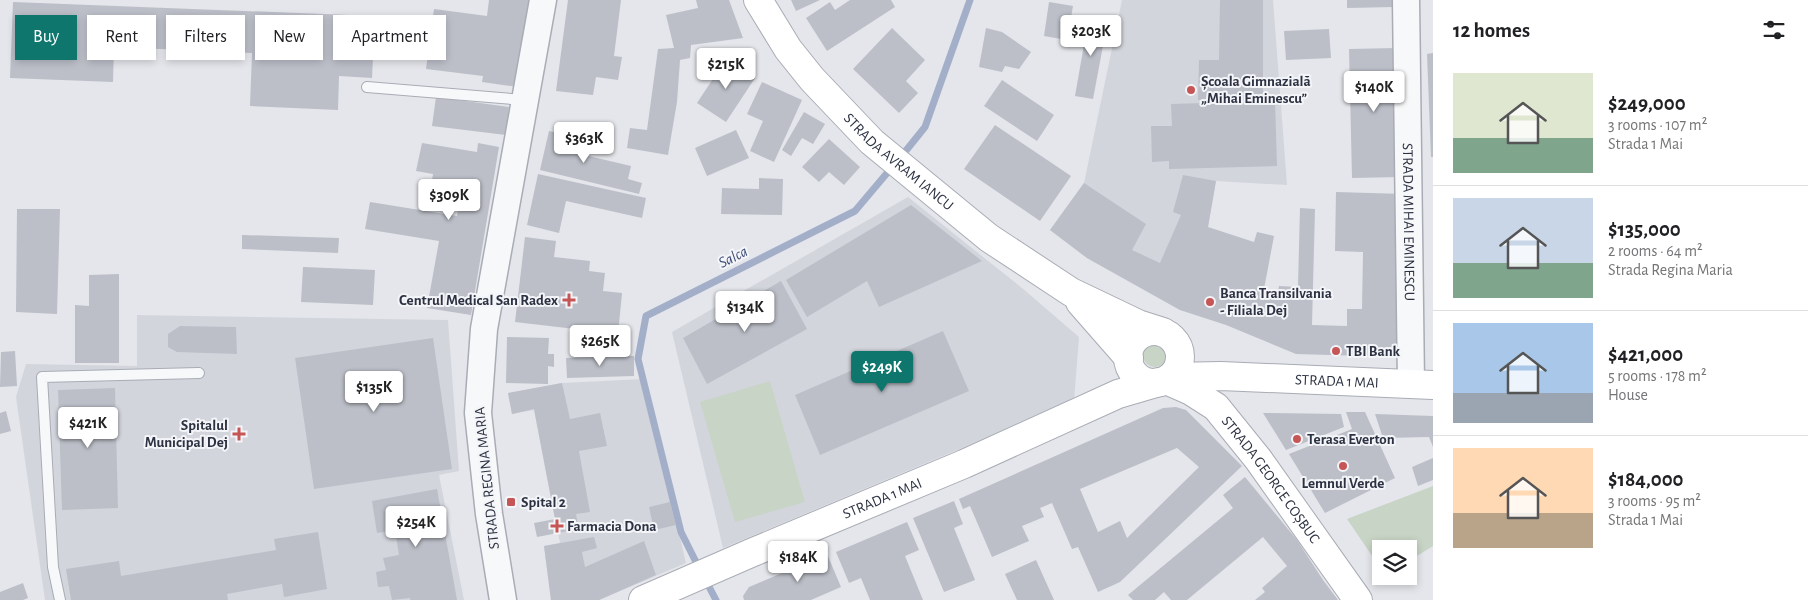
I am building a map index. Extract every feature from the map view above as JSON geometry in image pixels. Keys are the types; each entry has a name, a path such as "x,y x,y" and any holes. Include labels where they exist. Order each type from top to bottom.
{"main road":[{"name":"STRADA AVRAM IANCU","path":"758,0 788,49 812,79 872,142 989,238 1071,292 1138,324 1167,335"},
{"name":"STRADA AVRAM IANCU","path":"1071,292 1129,359"},
{"name":"STRADA 1 MAI","path":"1092,405 1112,385 1129,359 1132,343 1141,334 1152,331 1167,335 1204,362 1241,378"},
{"path":"1165,380 1177,369 1180,358 1178,347 1167,335"},
{"name":"STRADA 1 MAI","path":"1129,359 1134,372 1148,382 1241,378 1422,384"},
{"path":"1216,406 1230,385 1241,378"},
{"name":"STRADA 1 MAI","path":"643,600 964,464 1118,394 1165,380"},
{"name":"STRADA GEORGE COȘBUC","path":"1165,380 1191,391 1216,406 1258,459 1358,600"}],"street":[{"name":"STRADA REGINA MARIA","path":"503,600 489,514 478,413 484,329 543,0"},
{"name":"STRADA MIHAI EMINESCU","path":"1406,0 1422,384"}],"lane":[{"path":"367,87 525,100"},
{"path":"60,600 54,567 42,377 199,372"}],"shaded area":[{"name":"Școala Gimnazială „Mihai Eminescu”","path":"1122,0 1273,0 1287,185 1216,181 1208,227 1180,310 1087,258 1050,230 1084,183"},
{"path":"908,197 1022,288 1079,337 1074,401 723,548 672,332"},
{"name":"Spitalul Municipal Dej","path":"137,315 448,320 459,471 439,475 464,600 45,600 16,397 26,364 137,366"},
{"path":"643,379 686,563 599,600 551,600 544,546 560,543 558,533 579,529 576,515 555,519 534,410 512,414 508,393 562,383"}],"green space":[{"path":"1155,343 1164,346 1167,355 1164,364 1155,367 1146,364 1143,355 1146,346"},
{"path":"770,381 805,502 735,522 700,402"},
{"path":"1433,486 1433,546 1417,556 1417,540 1372,540 1372,556 1347,519"}],"building":[{"path":"489,0 529,0 518,87 482,82 483,76 426,69 427,60 446,60 446,15 433,15 434,9 487,16"},
{"path":"568,0 621,0 614,56 622,57 618,80 596,77 593,95 556,91"},
{"path":"696,0 729,0 743,38 691,45 690,58 680,60 677,102 668,155 627,148 630,128 647,130 658,49 674,48 666,15 698,8"},
{"path":"791,0 820,0 796,11"},
{"path":"850,0 891,0 895,7 827,51 806,18 830,2 835,10"},
{"path":"1220,0 1263,0 1263,101 1198,100 1199,60 1219,60"},
{"path":"1347,0 1394,0 1394,7 1347,8"},
{"path":"13,2 349,15 333,15 333,60 373,60 372,78 339,76 338,110 250,106 252,53 245,53 245,15 166,15 166,49 156,49 156,15 87,15 87,60 114,60 113,82 10,78"},
{"path":"1049,2 1073,6 1067,40 1044,36"},
{"path":"1089,16 1108,19 1093,99 1075,96"},
{"path":"892,28 925,60 906,81 918,93 899,113 853,69"},
{"path":"986,28 1002,32 1031,52 1019,69 1005,66 1002,72 979,67"},
{"path":"1329,29 1331,58 1286,60 1284,31"},
{"path":"1397,48 1400,177 1352,178 1349,49"},
{"path":"1433,53 1433,157 1431,157 1427,54"},
{"path":"726,59 755,78 726,122 697,103"},
{"path":"1002,80 1054,115 1037,141 984,106"},
{"path":"762,82 802,100 774,162 750,151 763,121 747,114"},
{"path":"436,97 509,107 506,135 432,126"},
{"path":"1275,101 1277,166 1169,169 1169,161 1152,162 1151,126 1172,126 1171,104"},
{"path":"804,112 825,124 813,144 802,138 791,156 782,150"},
{"path":"995,125 1071,176 1040,221 964,169"},
{"path":"736,130 749,158 707,176 695,148"},
{"path":"549,131 583,139 580,154 631,166 628,179 642,183 639,194 540,170"},
{"path":"829,139 860,167 844,185 829,172 819,182 802,167"},
{"path":"422,143 477,152 478,143 499,147 471,315 427,308 439,241 365,229 370,202 457,216 460,197 430,193 433,174 416,171"},
{"path":"538,174 646,198 642,218 566,201 559,233 527,225"},
{"path":"1183,175 1216,181 1208,227 1254,242 1257,232 1274,236 1264,289 1278,292 1279,286 1298,287 1300,208 1315,209 1312,325 1347,326 1347,309 1362,309 1363,252 1335,251 1336,192 1404,194 1400,357 1296,354 1226,325 1180,310 1087,258 1050,230 1084,183 1146,224 1132,250 1160,263 1181,215 1173,212"},
{"path":"759,178 783,179 782,215 721,214 722,188 759,189"},
{"path":"911,205 982,261 879,307 867,281 807,317 786,280"},
{"path":"17,209 60,209 57,314 16,312"},
{"path":"242,235 339,238 338,253 242,249"},
{"name":"Centrul Medical San Radex","path":"525,237 556,241 554,257 590,261 589,271 605,273 603,291 622,293 618,334 515,322"},
{"path":"303,267 375,270 373,305 301,302"},
{"path":"119,274 119,363 75,363 75,305 89,306 89,275"},
{"path":"781,281 807,329 707,384 683,338"},
{"path":"180,326 236,327 237,354 177,352 168,347 168,334"},
{"path":"943,331 969,391 820,455 795,395"},
{"path":"507,337 549,338 548,354 554,354 554,367 548,366 548,384 506,383"},
{"path":"433,338 452,469 314,489 295,358"},
{"path":"15,351 17,386 0,387 1,352"},
{"path":"634,356 634,376 567,378 566,358"},
{"path":"562,383 570,419 600,413 607,446 579,451 590,512 576,514 579,529 537,537 534,523 555,519 534,409 512,414 508,393"},
{"path":"115,388 118,508 62,510 58,390"},
{"path":"1176,407 1186,410 1242,466 1120,582 1098,592 1078,547 1072,549 1052,503 1040,508 1044,517 1022,526 1029,541 992,557 970,506 963,509 959,499 1163,408","holes":["1177,448 1199,467 1127,538 1120,521 1098,532 1080,489"]},
{"path":"6,411 11,431 0,434 0,413"},
{"name":"Lemnul Verde","path":"1346,412 1365,412 1395,478 1325,513 1289,454 1352,429"},
{"name":"Terasa Everton","path":"1263,413 1341,414 1344,427 1286,450"},
{"path":"1375,414 1433,416 1433,447 1429,437 1383,438"},
{"path":"1433,458 1433,480 1418,486 1412,467"},
{"path":"1245,477 1297,540 1338,600 1255,600 1265,592 1262,588 1287,566 1263,537 1187,600 1171,600 1164,592 1155,600 1133,600 1128,595 1233,508 1223,495"},
{"path":"437,489 457,600 410,600 410,598 392,600 389,586 378,587 376,572 386,570 383,558 399,555 395,530 377,533 372,501"},
{"path":"954,501 963,524 954,528 975,580 944,592 913,518"},
{"path":"670,502 676,525 654,530 649,507"},
{"path":"907,522 919,550 905,556 923,600 870,600 861,578 849,583 836,552"},
{"path":"318,532 327,589 284,597 282,584 227,594 228,600 71,600 66,569 119,561 121,576 276,550 274,539"},
{"path":"594,537 597,548 582,552 585,567 644,541 656,575 599,600 551,600 544,546"},
{"path":"827,554 841,587 811,600 744,600 743,596 749,587"},
{"path":"1036,560 1054,600 1017,600 1005,574"},
{"path":"23,583 28,598 23,600 0,600 0,592"}],"waterway":[{"name":"Salca","path":"900,158 925,127 970,0"},
{"name":"Salca","path":"700,570 681,532 638,359 646,316 855,211 893,166"},
{"name":"Salca","path":"705,579 716,600"}],"place":[{"name":"Școala Gimnazială „Mihai Eminescu”","path":"1191,90"},
{"name":"Centrul Medical San Radex","path":"569,300"},
{"name":"Banca Transilvania - Filiala Dej","path":"1210,302"},
{"name":"TBI Bank","path":"1336,351"},
{"name":"Spitalul Municipal Dej","path":"239,434"},
{"name":"Terasa Everton","path":"1297,439"},
{"name":"Lemnul Verde","path":"1343,466"},
{"name":"Spital 2","path":"511,502"},
{"name":"Farmacia Dona","path":"557,526"}]}
